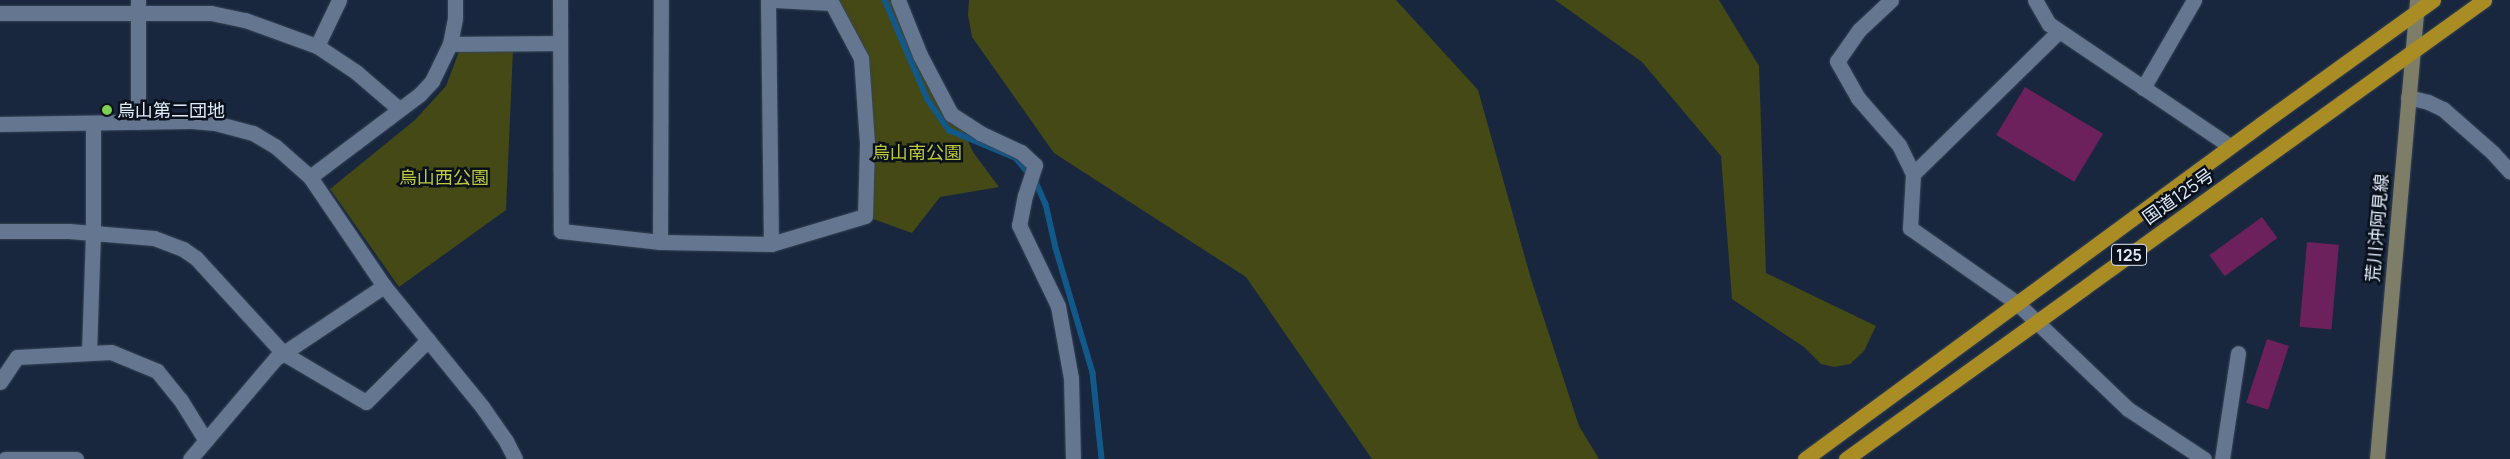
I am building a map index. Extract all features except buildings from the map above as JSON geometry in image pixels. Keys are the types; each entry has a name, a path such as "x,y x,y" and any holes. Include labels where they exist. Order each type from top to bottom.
{"highway":[{"name":"国道125号","path":"1805,459 2018,304 2417,6 2433,0"},
{"name":"国道125号","path":"1846,459 2484,0"}],"main road":[{"name":"荒川沖阿見線","path":"2377,459 2417,6"}],"street":[{"path":"317,46 339,0"},
{"path":"310,177 399,109 432,80 450,44 455,0"},
{"path":"560,0 561,231 660,242 771,244 865,216 867,143 861,58 830,2 775,0"},
{"path":"660,0 660,242"},
{"path":"768,0 771,244"},
{"path":"898,0 920,55 951,114 980,133 1021,152 1036,165 1025,195 1019,225 1058,306 1071,378 1073,459"},
{"path":"1891,0 1859,30 1837,61 1858,98 1899,145 1913,174 1910,228 2018,304 2128,409 2204,459"},
{"path":"2034,0 2049,24 2230,146"},
{"path":"2143,88 2194,0"},
{"path":"138,6 138,122"},
{"path":"0,13 138,6 211,14 245,20 317,46 356,72 399,109"},
{"path":"1913,174 2059,31"},
{"path":"450,44 560,43"},
{"path":"2408,97 2428,102 2442,109 2493,153 2510,172"},
{"path":"0,124 191,121 236,128 253,133 275,146 310,177 384,286 483,408 515,459"},
{"path":"88,353 93,233 92,123"},
{"path":"0,231 93,233 154,238 183,249 196,258 283,353 366,402 428,340"},
{"path":"190,459 276,358 384,286"},
{"path":"0,382 17,357 111,352 157,371 180,399 206,441"},
{"path":"2222,459 2238,353"},
{"path":"5,459 76,459"}],"green space":[{"name":"烏山南公園","path":"830,0 902,0 973,152 999,187 940,197 912,233 865,216 861,58"},
{"path":"969,0 1396,0 1478,90 1531,279 1579,426 1599,459 1372,459 1246,277 1054,153 972,37 968,15"},
{"path":"1555,0 1719,0 1759,66 1766,273 1876,326 1864,351 1850,364 1834,367 1821,364 1804,347 1732,299 1721,156 1642,62"},
{"name":"烏山西公園","path":"460,49 513,49 506,210 399,287 330,189 415,120 446,86"}],"waterway":[{"path":"885,0 928,100 949,130 1016,158 1036,182 1046,204 1056,248 1093,373 1102,459"}],"place":[{"name":"烏山第二団地","path":"107,110"}]}
